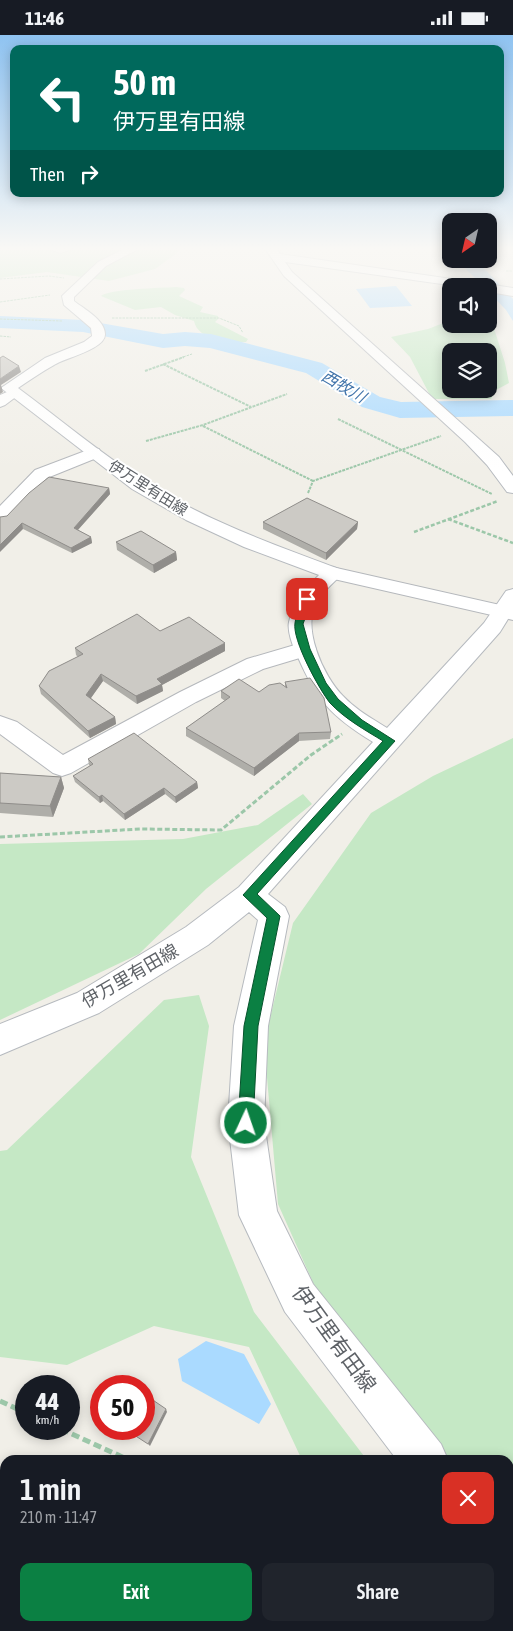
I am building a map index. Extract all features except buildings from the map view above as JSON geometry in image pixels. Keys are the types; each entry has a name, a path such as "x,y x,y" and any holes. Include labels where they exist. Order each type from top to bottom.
{"main road":[{"name":"伊万里有田線","path":"89,321 98,330 98,338 89,345 50,361 6,392 138,485 193,516 252,543 332,573 510,607"},
{"path":"340,321 493,461 513,488"},
{"path":"0,516 40,474 94,453"},
{"path":"332,573 307,599 298,624 305,649 322,684 334,701 359,722 390,741"},
{"name":"伊万里有田線","path":"0,1040 88,1003 141,973 197,936 249,895 510,607"},
{"path":"0,724 62,767 188,697 255,664 305,649"},
{"name":"伊万里有田線","path":"249,895 274,916 251,1026 246,1123 258,1215 299,1298 421,1455"}],"path":[{"path":"228,321 239,326 243,333"},
{"path":"0,336 11,337"},
{"path":"144,371 192,354"},
{"path":"162,364 252,407"},
{"path":"146,441 203,425 287,394"},
{"path":"338,419 503,499 414,532"},
{"path":"203,425 313,481 442,436"},
{"path":"308,493 313,481"},
{"path":"448,519 513,543"},
{"path":"0,837 140,829 222,830 311,755 359,722"},
{"path":"0,1401 15,1408"},
{"path":"80,1438 118,1455"}],"green space":[{"path":"194,321 216,321 248,339 246,342 224,341 208,336 197,328"},
{"path":"442,324 442,333 495,333 509,383 497,389 497,343 442,343 442,398 491,399 432,399 410,357 391,337 428,329"},
{"path":"513,738 513,1455 446,1455 328,1316 278,1204 264,1043 293,923 371,813 433,776"},
{"path":"303,794 312,804 206,889 139,954 0,1020 0,844 183,839 258,825"},
{"path":"199,995 209,1026 191,1157 254,1312 363,1455 300,1455 249,1347 154,1326 67,1365 0,1357 0,1151 7,1150 164,1000"}],"water":[{"path":"206,1341 244,1354 271,1404 259,1424 182,1381 178,1359"}],"waterway":[{"name":"西牧川","path":"0,322 83,326 163,341 185,339 211,341 314,368 371,402 400,410 513,408"}],"route":[{"path":"246,1123 251,1026 274,916 249,895 390,741 359,722 334,701 322,684 305,649 298,624 307,599"}]}
